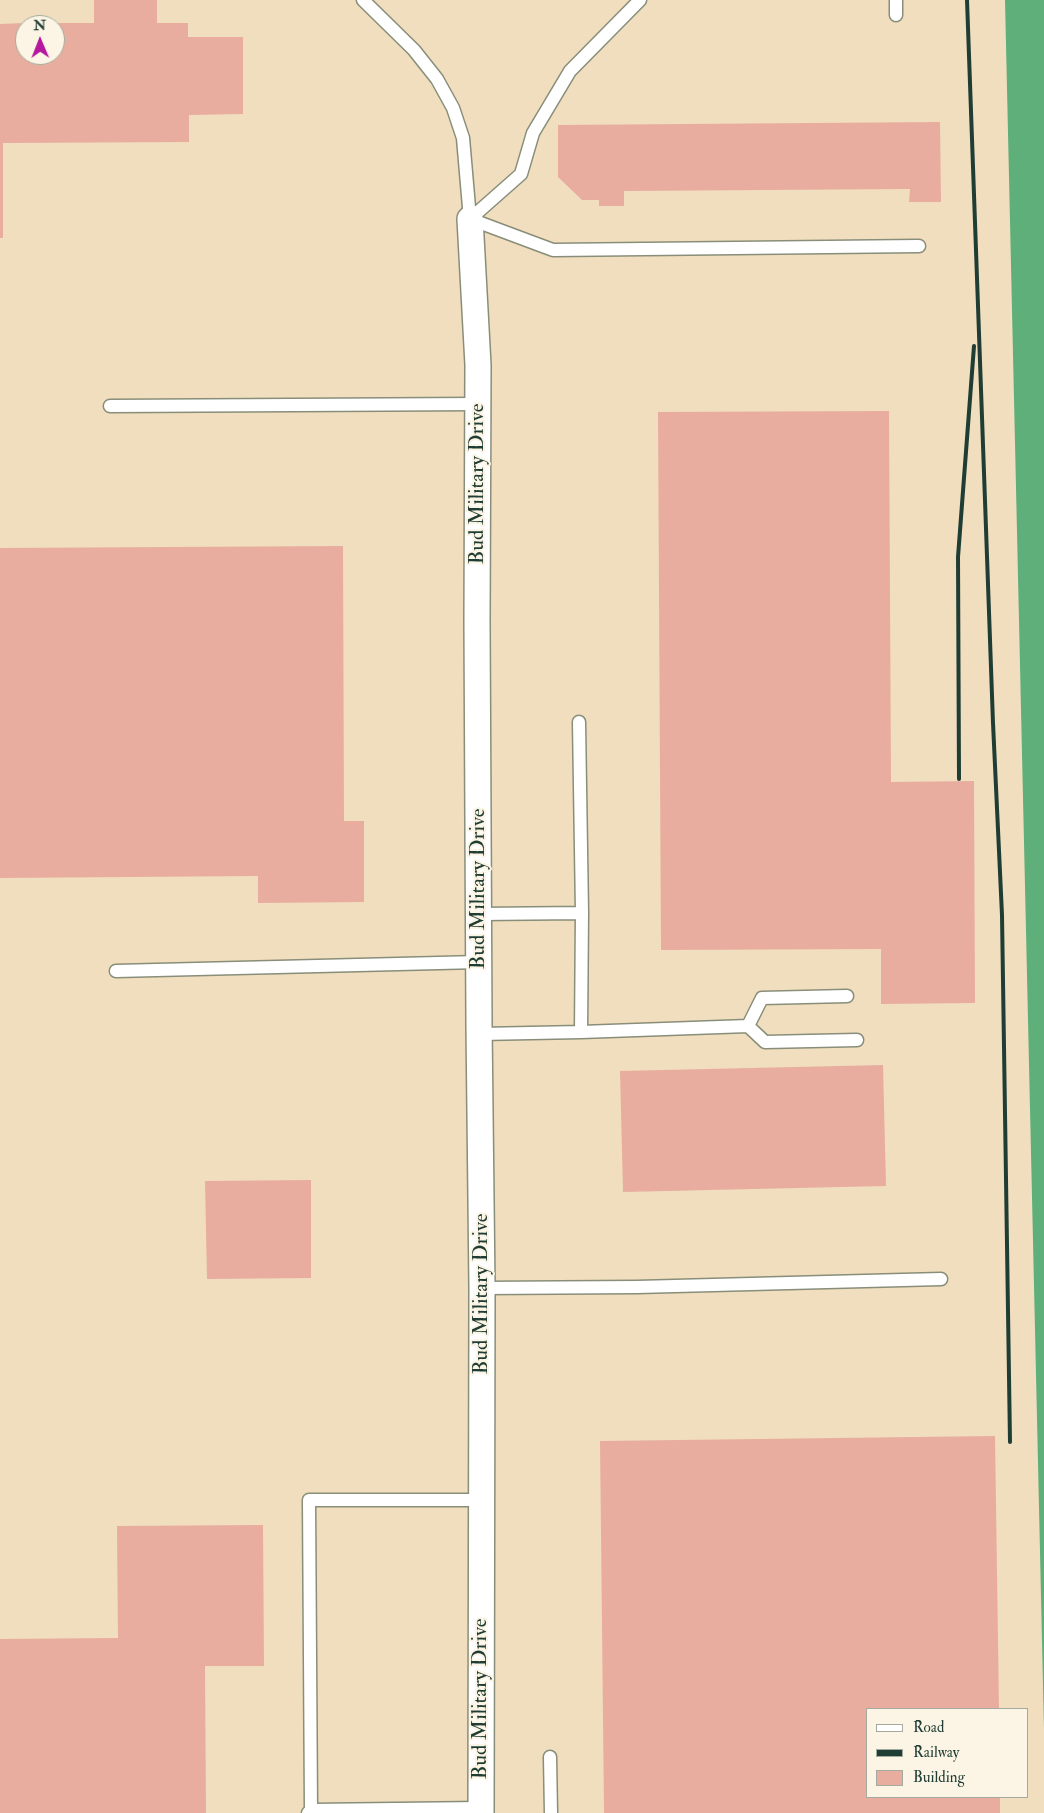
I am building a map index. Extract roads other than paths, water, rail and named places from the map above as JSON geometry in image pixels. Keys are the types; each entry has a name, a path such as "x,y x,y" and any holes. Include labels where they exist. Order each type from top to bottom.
{"street":[{"name":"Bud Military Drive","path":"470,219 478,365 477,621 482,1288 481,1810"}],"lane":[{"name":"Bud Military Drive","path":"363,0 414,50 437,79 453,108 463,138 470,219"},
{"path":"640,0 570,71 533,133 521,174 470,219 553,250 919,246"},
{"path":"896,0 896,15"},
{"path":"110,406 478,404"},
{"path":"579,722 582,913 581,1032"},
{"path":"479,914 582,913"},
{"path":"116,971 479,962"},
{"path":"748,1026 762,998 847,996"},
{"path":"480,1034 748,1026 765,1042 857,1040"},
{"path":"482,1288 637,1287 941,1279"},
{"path":"481,1810 309,1811 309,1500 482,1500"},
{"path":"550,1757 551,1813"}],"railway":[{"path":"967,0 993,723 1002,915 1010,1442"},
{"path":"959,779 958,557 974,346"}]}
